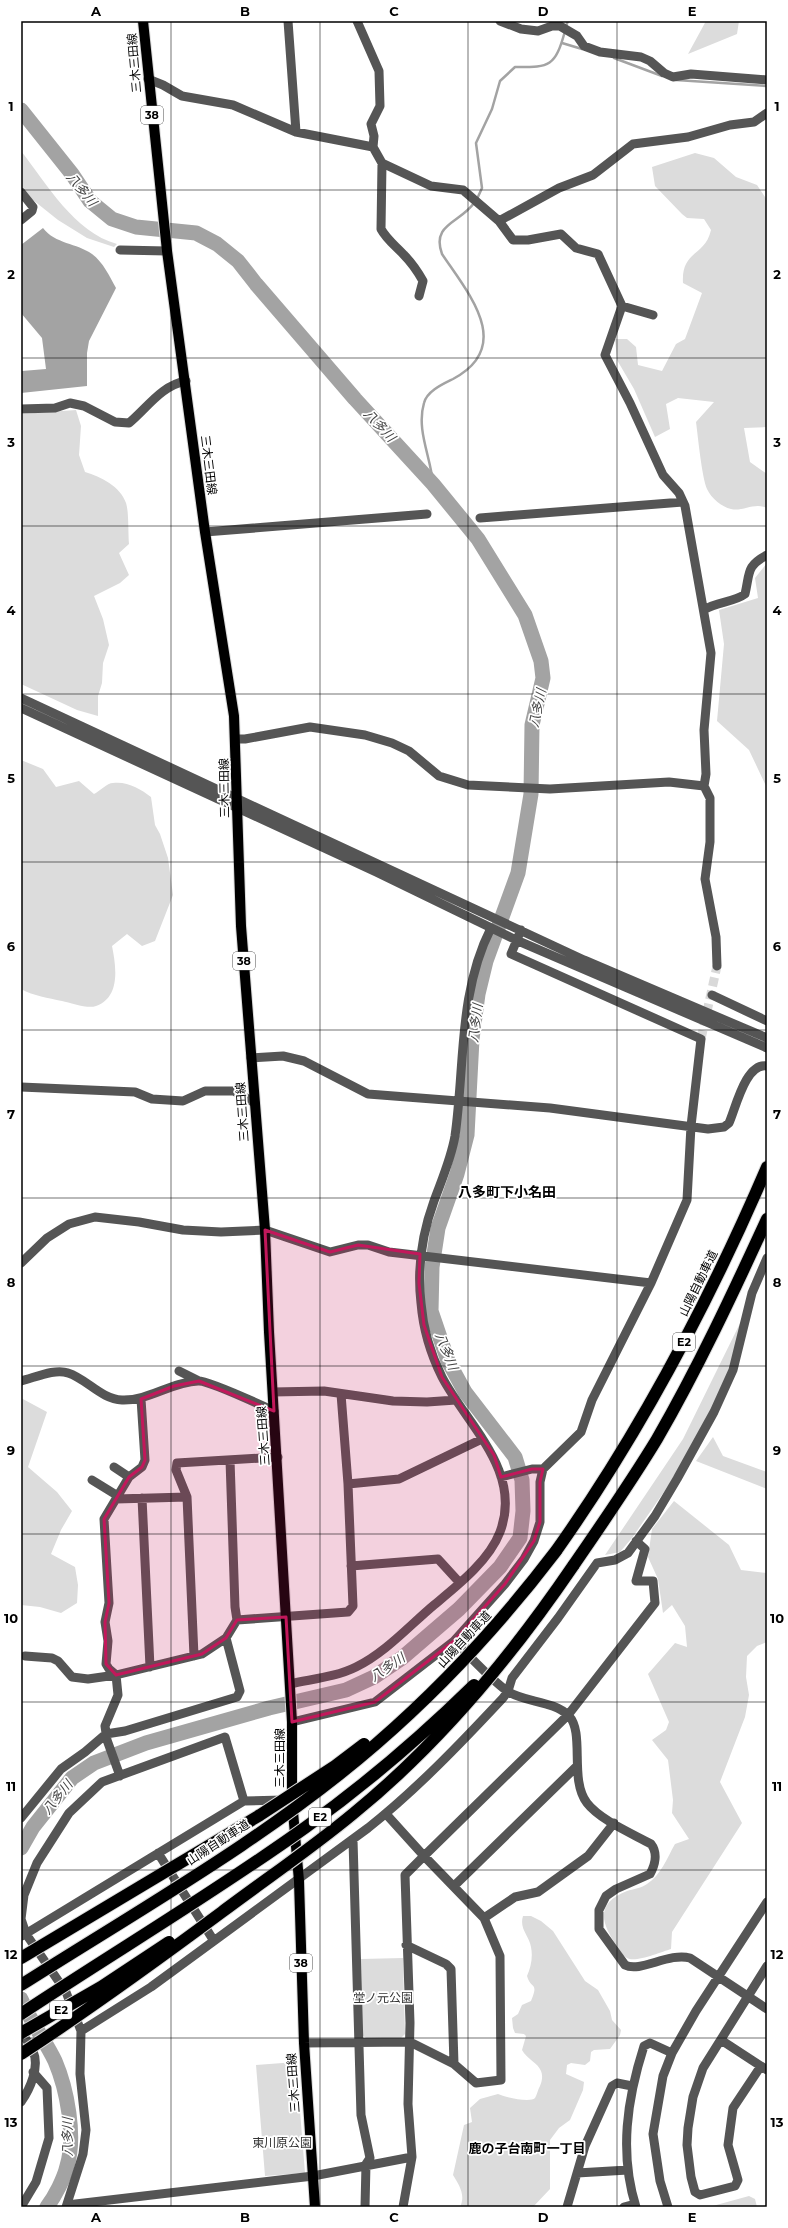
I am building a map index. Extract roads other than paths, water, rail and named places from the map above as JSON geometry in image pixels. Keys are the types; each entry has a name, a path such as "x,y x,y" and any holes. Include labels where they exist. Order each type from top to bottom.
{"highway":[{"name":"山陽自動車道","path":"21,1985 237,1847 287,1813 352,1764 415,1710 452,1673 523,1595 586,1508 638,1426 694,1324 767,1167"},
{"name":"E2","path":"21,2033 101,1987 274,1874 354,1813 390,1782 454,1718 515,1648 606,1519 657,1438 720,1319 767,1219"},
{"path":"21,1958 260,1815 335,1766 363,1744 449,1670 520,1593 556,1551"},
{"name":"E2","path":"21,2014 265,1856 382,1769 481,1678 574,1566"},
{"path":"21,2054 106,1998 274,1874"}],"main road":[{"name":"三木三田線","path":"143,21 148,79 164,208 167,250 186,381 205,532 230,680 236,739 241,926 265,1230 292,1720 292,1800 298,1881 304,2043 315,2207"}],"street":[{"path":"288,21 296,132"},
{"path":"357,21 379,71 380,106 371,124 374,136 373,147 382,163 381,229 386,237 404,254 418,272 423,281 419,296"},
{"path":"500,21 527,30 538,31 552,26 561,25 577,36 584,46 600,52 641,56 650,61 664,73 673,77 691,74 767,80"},
{"path":"148,79 164,85 182,96 233,105 296,132 373,147"},
{"path":"499,221 559,188 593,175 634,144 688,137 730,125 754,122 767,113"},
{"path":"382,163 431,186 463,190 476,203 499,221 513,240 528,240 561,234 576,248 598,254 622,306 605,356 630,403 663,475 679,493 683,502 689,522 704,610 710,653 704,730 706,774 704,786 710,798 710,842 705,879 716,937 717,966"},
{"path":"21,192 33,207 32,211 21,220"},
{"path":"120,250 167,250"},
{"path":"622,306 653,315"},
{"path":"21,409 55,408 70,403 84,406 115,422 129,423 162,392 176,383 186,381"},
{"path":"480,518 683,502"},
{"path":"205,532 427,514"},
{"path":"704,610 719,602 738,599 745,594 751,567 756,561 767,556"},
{"path":"21,698 516,940 767,1048"},
{"path":"21,708 494,917 584,960 767,1038"},
{"path":"236,739 245,739 310,727 358,734 392,743 408,751 439,776 468,785 550,789 669,782 704,786"},
{"path":"290,1685 341,1673 356,1667 376,1654 459,1582 479,1562 500,1532 505,1510 505,1490 494,1455 456,1400 439,1369 424,1325 419,1283 420,1254 434,1201 450,1159 455,1136 466,1005 479,954 491,928"},
{"path":"292,1720 375,1702 454,1641 505,1584 524,1559 534,1540 540,1522 540,1482 543,1469 581,1432 592,1400 651,1283 687,1200 691,1126 701,1039 511,954 521,930"},
{"path":"712,995 767,1021"},
{"path":"251,1058 283,1056 304,1061 368,1094 550,1108 708,1129 724,1127 731,1119 750,1074 759,1067 767,1066"},
{"path":"21,1087 135,1092 152,1099 183,1101 205,1090 234,1091 255,1103"},
{"path":"21,1263 47,1238 69,1224 95,1217 139,1222 183,1230 221,1232 265,1230 330,1252 358,1244 368,1245 390,1252 420,1254 651,1283"},
{"path":"81,2031 151,1987 354,1840 386,1814 486,1716 508,1692 512,1678 558,1618 597,1563 615,1560 628,1553 655,1516 714,1412 733,1370 752,1293 767,1258"},
{"path":"179,1371 274,1410"},
{"path":"21,1381 53,1373 68,1372 103,1395 120,1400 141,1399 174,1386 200,1380"},
{"path":"273,1392 324,1392 393,1401 427,1402 456,1400"},
{"path":"237,1620 348,1612 353,1606 348,1484 341,1394"},
{"path":"119,1773 106,1737 105,1726 118,1695 116,1675 106,1664 108,1640 105,1622 109,1603 104,1519 129,1477 142,1467 145,1460 141,1399"},
{"path":"348,1484 399,1479 482,1439"},
{"path":"194,1656 187,1497 176,1470 177,1463 278,1457"},
{"path":"25,1656 52,1658 58,1661 72,1676 79,1679 116,1675 202,1654 226,1638 237,1620 235,1606 230,1460"},
{"path":"114,1467 129,1477"},
{"path":"501,1477 532,1469 543,1469"},
{"path":"92,1480 117,1498 187,1497"},
{"path":"142,1498 150,1666"},
{"path":"403,2207 412,2157 408,2104 410,2042 405,1876 568,1715 655,1603 653,1581 636,1581 645,1549 636,1541"},
{"path":"351,1566 438,1559 459,1582"},
{"path":"21,1818 61,1769 106,1737 237,1697 240,1691 226,1638"},
{"path":"454,1641 508,1692 555,1708 568,1715 576,1724 577,1766 581,1792 587,1803 598,1813 651,1844 655,1849 656,1856 650,1874 616,1889 606,1896 599,1910 599,1929 628,1967 637,1967 681,1956 690,1958 767,2009"},
{"path":"244,1801 225,1737 119,1773 102,1782 69,1813 37,1863 24,1895 21,1919 23,1935 66,1992 81,2031 80,2074 86,2130 83,2154 67,2206 313,2176 366,2164 412,2157"},
{"path":"454,1886 577,1766"},
{"path":"23,1935 244,1801 292,1800"},
{"path":"304,2043 360,2041 410,2042 454,2064 476,2083 501,2080 500,1956 484,1918 386,1814"},
{"path":"484,1918 515,1897 538,1892 588,1856 614,1823"},
{"path":"354,1840 361,2115 370,2148 370,2158 366,2164 365,2207"},
{"path":"158,1853 214,1941"},
{"path":"668,2207 660,2181 653,2134 663,2076 672,2053 696,2011 767,1902"},
{"path":"406,1945 446,1964 451,1969 454,2064"},
{"path":"721,2040 764,2068 733,2108 728,2145 738,2180 735,2186 700,2195 695,2192 691,2177 688,2128 693,2098 703,2068 767,1966"},
{"path":"21,2033 33,2051 35,2064 28,2090 21,2102"},
{"path":"624,2207 636,2205 628,2170 626,2135 632,2086 644,2046 650,2043 672,2053"},
{"path":"21,2207 36,2182 49,2138 47,2088 33,2072"},
{"path":"567,2207 585,2146 612,2086 617,2083 632,2086"},
{"path":"577,2174 628,2170"}],"waterway":[{"path":"566,26 568,21"},
{"path":"477,199 482,188 476,143 492,109 500,81 515,67 536,67 549,63 554,59 558,52 565,31"},
{"path":"562,43 582,49"},
{"path":"614,58 662,76"},
{"path":"676,80 767,86"},
{"name":"八多川","path":"21,110 72,174 90,201 112,219 136,227 196,233 217,244 238,261 355,399 433,484 478,539 525,615 541,661 543,678 532,725 531,794 518,873 486,961 478,994 472,1039 467,1135 457,1174 438,1228 432,1267 431,1311 448,1361 465,1392 515,1457 522,1480 523,1511 520,1538 500,1567 459,1609 402,1658 374,1677 346,1690 269,1708 146,1743 94,1763 72,1778 33,1827 21,1848"},
{"path":"433,484 423,433 422,413 424,403 432,391 453,379 471,366 481,351 484,335 480,319 473,302 442,254 440,244 440,236 444,230 474,203"},
{"name":"八多川","path":"21,1999 55,2061 63,2085 69,2113 71,2141 70,2154 64,2176 47,2207"}],"tunnel":[{"path":"701,1039 717,966"}],"district":[{"name":"八多町下小名田","path":"507,1192"},
{"name":"鹿の子台南町一丁目","path":"527,2148"}],"park label":[{"name":"堂ノ元公園","path":"383,1997"},
{"name":"東川原公園","path":"282,2142"}]}
